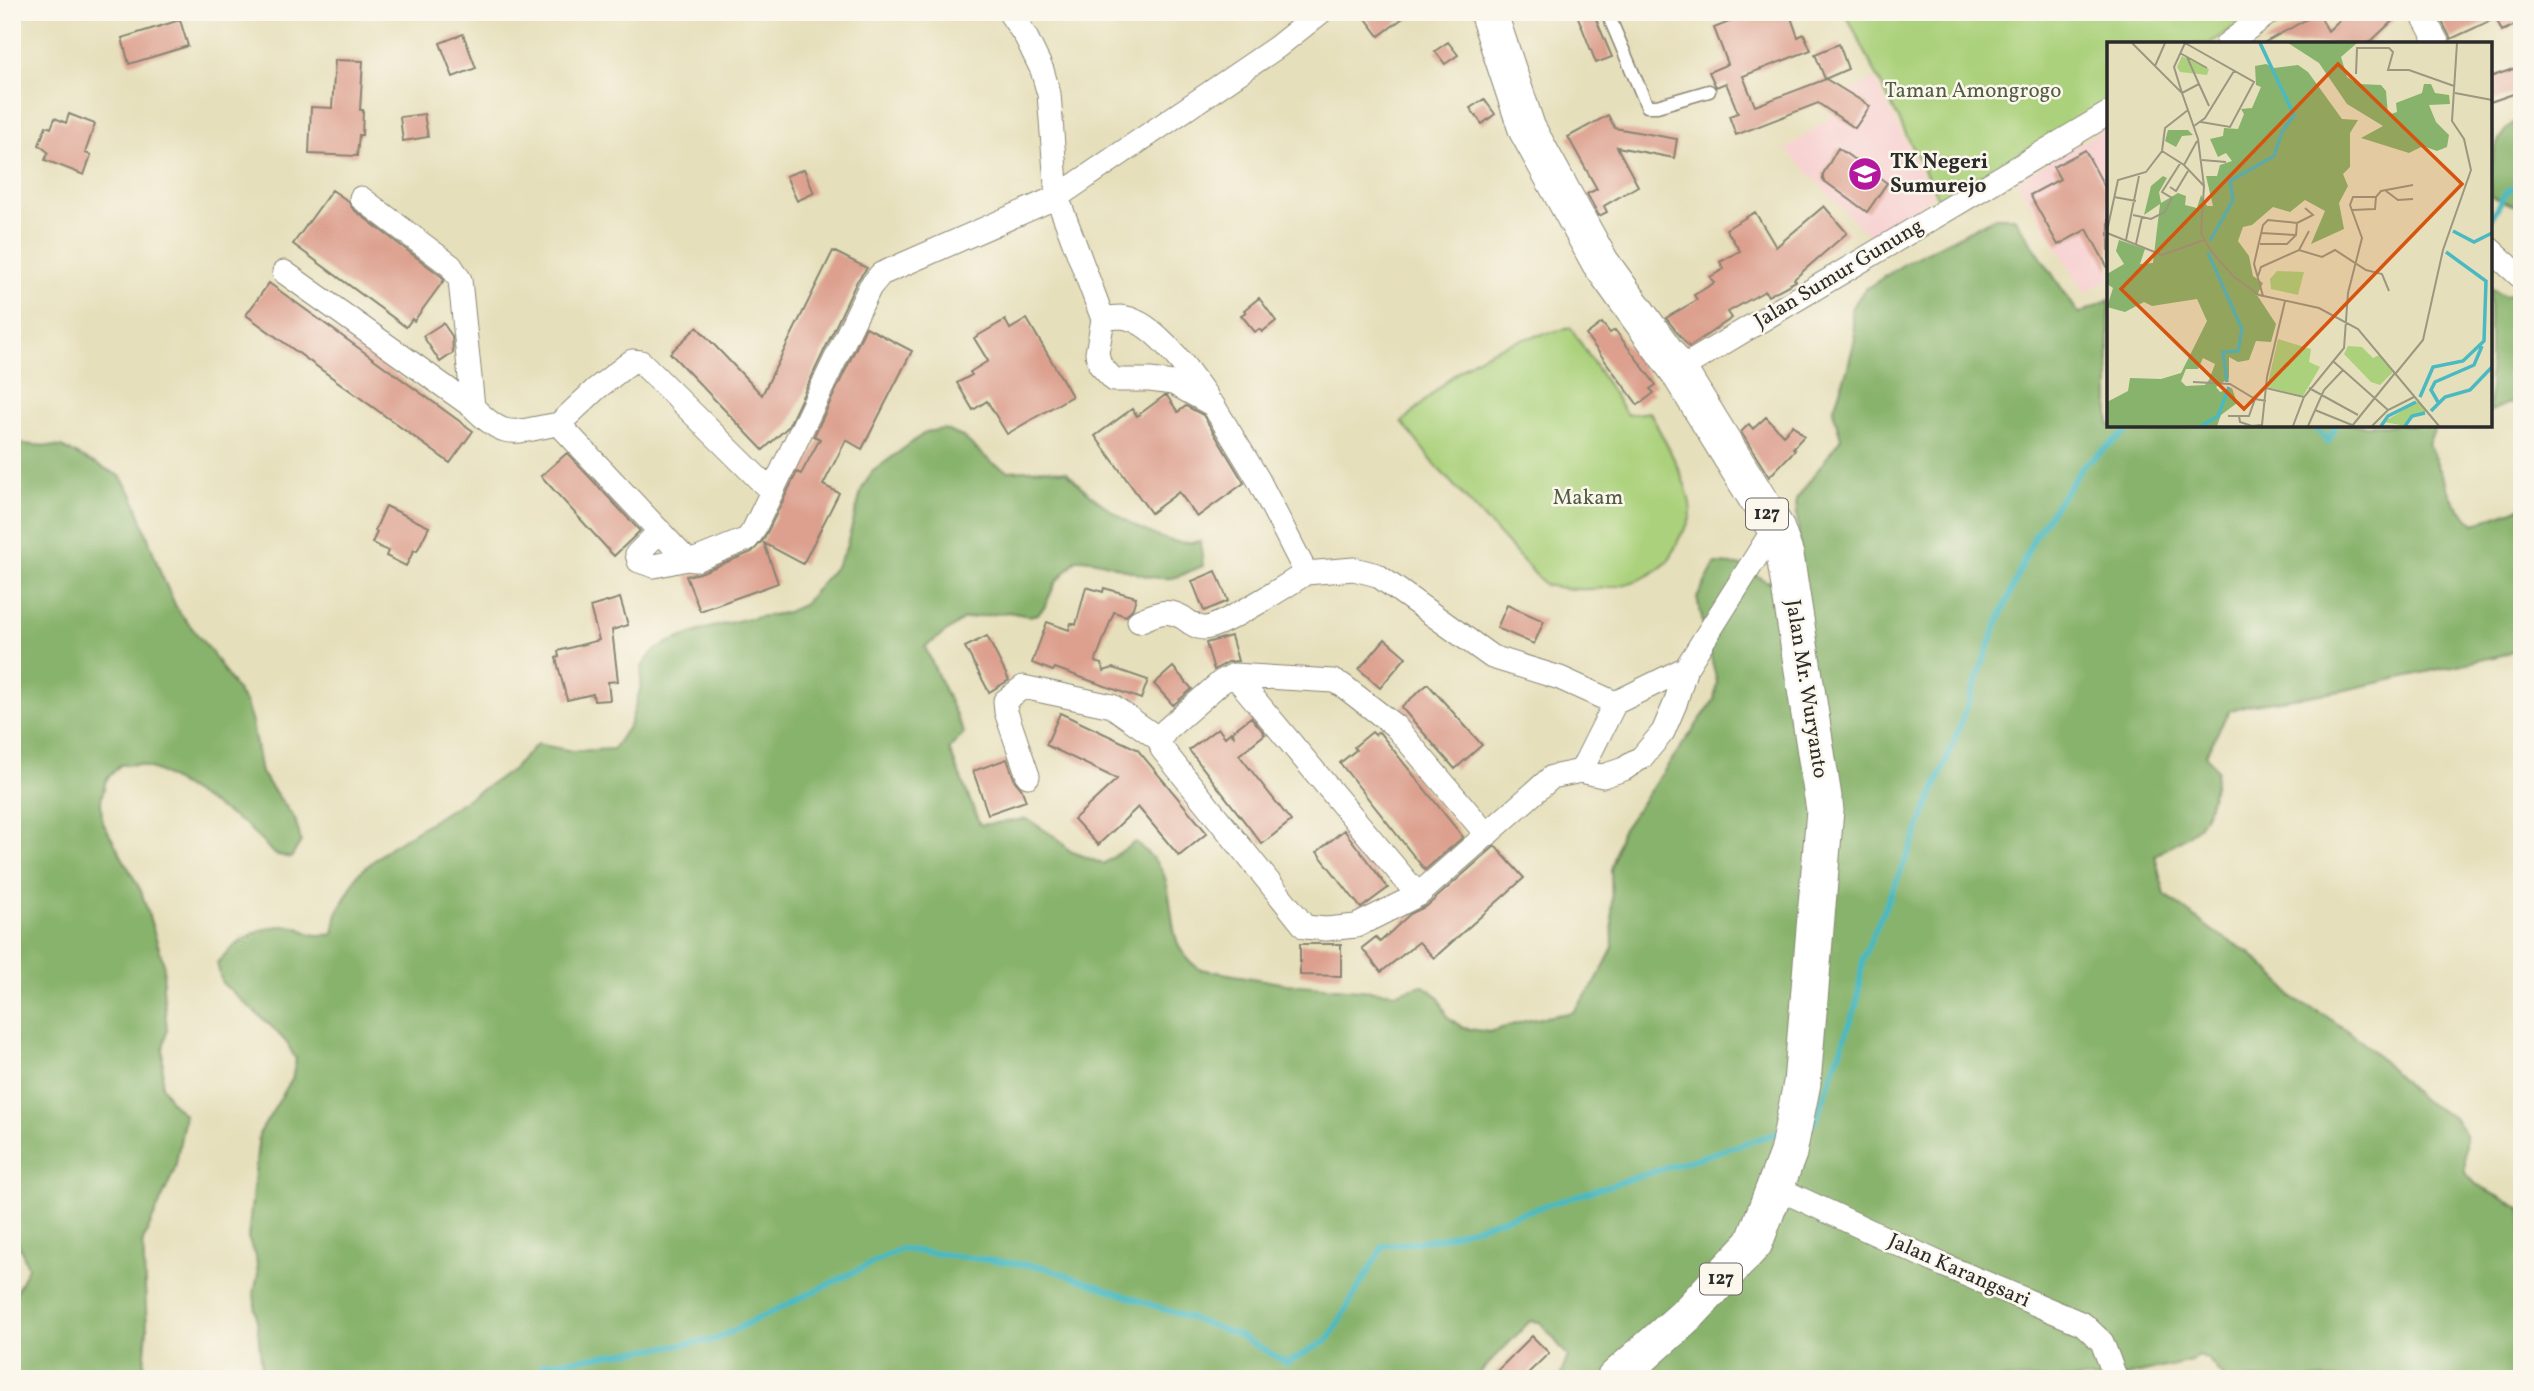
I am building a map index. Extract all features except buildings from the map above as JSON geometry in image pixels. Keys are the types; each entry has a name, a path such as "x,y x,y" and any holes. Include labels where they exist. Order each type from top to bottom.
{"main road":[{"name":"Jalan Mr. Wuryanto","path":"1488,12 1527,129 1600,262 1678,370 1775,527 1785,555 1825,810 1802,1083 1788,1153 1777,1188 1754,1243 1687,1315 1615,1379"}],"street":[{"path":"1009,12 1026,37 1042,70 1049,94 1057,197 1103,319 1097,353 1100,365 1114,380 1173,383 1213,405"},
{"path":"660,531 637,554 639,561 654,566 695,560 747,539 870,287 881,274 1057,197 1277,47 1321,12"},
{"path":"2230,42 2270,12"},
{"path":"2421,12 2437,42"},
{"name":"Jalan Sumur Gunung","path":"1678,370 2107,114"},
{"path":"361,198 451,266 460,280 473,407"},
{"path":"2492,251 2522,278"},
{"path":"284,272 473,407 488,423 506,432 559,424 596,389 632,361 641,362 772,492"},
{"path":"1103,319 1122,317 1146,327 1162,340 1213,405 1258,479 1306,573"},
{"path":"559,424 688,559"},
{"path":"1028,776 1006,712 1005,701 1023,687 1112,706 1160,740 1162,749 1305,927 1326,929 1356,926 1418,895 1552,777 1581,771 1602,776 1624,769 1642,757 1663,732 1686,668 1775,527"},
{"path":"1139,621 1167,610 1195,626 1206,628 1252,606 1306,573 1354,569 1377,575 1492,657 1560,678 1615,704"},
{"path":"1581,771 1615,704 1686,668"},
{"path":"1160,740 1166,730 1221,682 1234,675 1333,681 1395,726 1487,835"},
{"path":"1234,675 1418,895"},
{"name":"Jalan Karangsari","path":"1777,1188 1943,1265 2083,1324 2102,1342 2116,1379"}],"lane":[{"path":"1607,12 1647,106 1657,106 1709,92"}],"shaded area":[{"name":"TK Negeri Sumurejo","path":"1874,79 1933,197 1870,236 1786,150 1834,114 1849,93"},
{"path":"2107,127 2107,280 2085,293 2017,181"}],"green space":[{"name":"Taman Amongrogo","path":"1845,12 2256,12 2239,26 2211,42 2107,42 2107,103 1939,200"},
{"path":"2522,116 2522,209 2492,197 2494,151 2504,132"},
{"path":"1996,217 2014,217 2079,314 2107,301 2107,427 2435,427 2428,444 2455,504 2474,524 2522,507 2522,647 2507,654 2341,691 2247,705 2229,711 2206,754 2217,770 2206,814 2188,835 2155,856 2165,895 2213,931 2250,953 2280,981 2291,997 2326,1016 2362,1041 2421,1099 2454,1118 2465,1133 2465,1173 2478,1186 2522,1209 2522,1379 2225,1379 2208,1359 2199,1355 2191,1361 2127,1376 2126,1379 1559,1379 1568,1356 1540,1322 1530,1321 1474,1379 263,1379 254,1293 258,1275 256,1256 248,1238 259,1134 292,1079 296,1060 287,1043 271,1026 222,983 217,963 242,940 273,927 295,927 316,935 333,934 337,913 358,874 389,848 511,771 537,744 573,751 613,749 630,724 641,686 642,667 653,652 670,642 705,629 785,613 803,605 837,565 846,548 862,489 872,472 926,432 944,429 963,437 991,462 1008,471 1047,469 1067,472 1128,522 1167,539 1184,543 1200,541 1203,566 1171,578 1148,576 1100,562 1077,559 1056,582 1044,608 1038,614 1029,616 1008,612 964,619 925,647 964,733 949,749 980,825 1027,819 1057,838 1070,851 1103,864 1135,842 1162,870 1168,888 1176,939 1189,960 1200,969 1286,984 1397,993 1422,985 1438,996 1448,1017 1463,1028 1489,1032 1525,1021 1573,1012 1596,982 1613,948 1611,870 1621,832 1714,700 1717,682 1697,598 1715,564 1739,565 1767,582 1801,567 1796,500 1841,438 1833,411 1855,338 1851,310 1864,290 1907,262"},
{"path":"2492,289 2505,296 2522,293 2522,398 2492,410"},
{"name":"Makam","path":"1571,328 1627,415 1650,412 1681,474 1691,512 1672,555 1664,565 1637,580 1607,588 1576,589 1545,585 1436,466 1402,422 1476,359 1517,341"},
{"path":"12,441 62,447 120,476 133,496 161,574 177,609 212,653 246,704 261,773 295,819 301,841 291,858 274,854 246,825 158,771 139,764 120,765 106,780 101,800 102,821 141,891 164,964 167,1030 163,1049 162,1086 172,1103 185,1115 175,1169 143,1241 147,1329 143,1379 12,1379 12,1301 28,1267 12,1228"}],"waterway":[{"path":"2492,216 2506,192 2522,183"},
{"path":"1805,1125 1815,1122 1857,1003 1863,958 1912,845 1996,627 2034,537 2083,466 2132,427"},
{"path":"2315,427 2328,442 2334,427"},
{"path":"534,1379 544,1364 714,1340 901,1249 1043,1267 1238,1335 1287,1363 1328,1340 1383,1246 1438,1239 1781,1132"}],"place":[{"name":"TK Negeri Sumurejo","path":"1865,174"}]}
